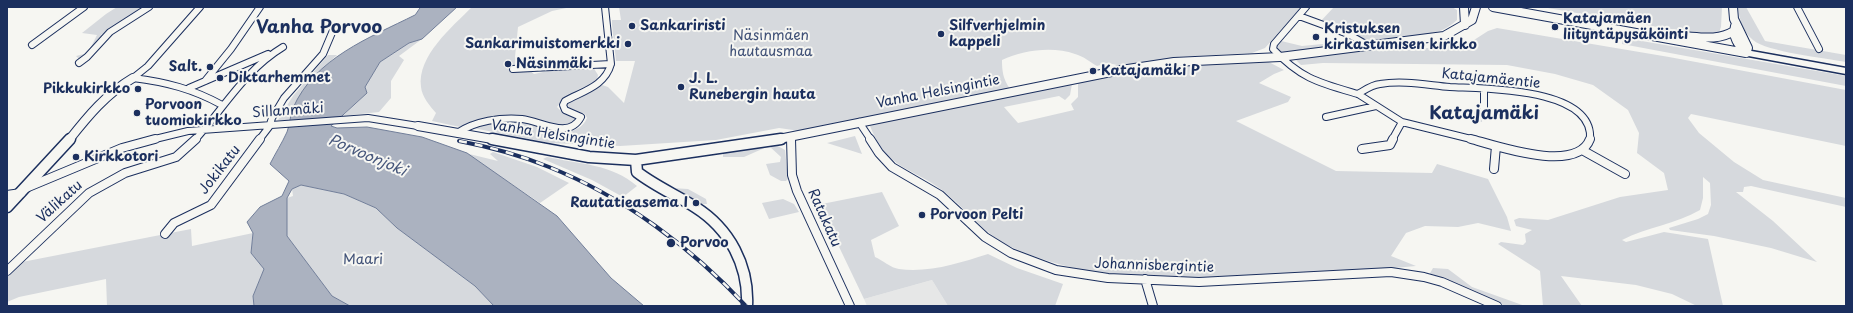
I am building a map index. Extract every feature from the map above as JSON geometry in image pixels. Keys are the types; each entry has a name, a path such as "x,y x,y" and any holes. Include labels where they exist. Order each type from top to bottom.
{"main road":[{"path":"1744,49 1846,65"},
{"path":"1744,49 1846,70"}],"street":[{"path":"32,45 84,7"},
{"path":"79,63 89,57 103,38 149,7"},
{"path":"7,207 61,151 107,94 117,86 134,78 152,62 200,7"},
{"path":"205,81 231,49 260,7"},
{"path":"456,133 466,126 502,120 522,119 562,129 576,126 580,122 581,117 565,110 562,105 565,101 603,81 610,72 611,64 605,7"},
{"path":"1306,7 1274,44 1273,49 1295,71 1309,78 1358,94 1402,122 1496,146 1547,156 1571,154 1582,150 1624,174"},
{"path":"1464,7 1465,25"},
{"name":"Vanha Helsingintie","path":"418,126 588,157 636,160 791,138 859,122 1121,70 1174,62 1280,57 1444,36 1472,20 1476,7"},
{"path":"1493,7 1744,49"},
{"path":"1523,7 1744,49"},
{"path":"1733,7 1735,28 1744,49"},
{"path":"1797,7 1819,49"},
{"path":"1299,16 1348,34 1369,46"},
{"name":"Jokikatu","path":"166,234 174,223 211,205 269,127 271,117 297,83 323,54 334,28"},
{"path":"1682,36 1716,38 1725,37 1735,28"},
{"name":"Välikatu","path":"7,270 81,199 109,179 180,155 204,130 222,105 271,53 283,46"},
{"path":"189,88 271,53"},
{"path":"513,69 611,64"},
{"path":"134,78 161,81 189,88 222,105"},
{"name":"Katajamäentie","path":"1358,94 1371,86 1398,84 1484,89 1536,94 1557,100 1581,115 1588,124 1592,134 1590,142 1582,150"},
{"path":"1484,89 1484,113"},
{"path":"1326,117 1376,106"},
{"name":"Sillanmäki","path":"7,195 24,190 122,148 161,137 204,130 269,127 343,120 376,119 418,126"},
{"name":"Johannisbergintie","path":"859,122 879,153 892,167 940,195 970,224 997,246 1041,265 1074,274 1108,278 1223,282 1391,272 1424,277 1442,282 1497,306"},
{"path":"1362,150 1390,144 1402,122"},
{"name":"Ratakatu","path":"791,138 792,175 797,191 850,306"},
{"path":"1494,169 1496,146"},
{"path":"636,160 637,172 647,180 696,208 713,221 726,236 737,252 746,277 748,289 747,306"},
{"path":"1145,279 1153,306"}],"shaded area":[{"path":"932,280 948,306 867,306 864,299"}],"green space":[{"path":"117,7 145,7 101,35 107,36 103,44 83,63 76,56 88,53 97,35 82,33"},
{"path":"472,7 571,7 552,11 518,27 515,57 534,74 557,69 593,67 598,75 597,81 570,94 557,107 562,112 577,119 574,124 561,125 519,117 483,120 460,127 432,121 436,113 425,98 421,87 421,75 424,64 430,53 446,33"},
{"name":"Näsinmäen hautausmaa","path":"619,7 1301,7 1265,48 1252,53 1177,57 1123,66 1107,63 1097,66 1081,56 1057,50 1038,50 1019,54 1002,60 1003,75 1010,89 800,131 779,128 716,140 620,146 550,143 473,128 492,123 519,121 549,129 567,131 575,130 582,125 587,118 585,114 569,109 567,104 571,100 602,85 608,87 624,103 635,61 616,61 612,20 621,20"},
{"path":"1334,7 1452,7 1457,10 1457,20 1447,28 1439,31 1380,42 1287,53 1280,52 1274,44 1277,40 1302,46 1343,42 1348,34 1319,23"},
{"path":"1542,7 1722,7 1721,27 1718,35 1704,35"},
{"path":"1738,7 1746,7 1765,41 1846,55 1846,62 1783,51 1760,44 1753,40 1744,29 1739,16"},
{"path":"1497,28 1669,57 1846,90 1846,146 1691,114 1688,118 1699,133 1734,162 1763,180 1846,198 1846,207 1751,186 1744,187 1743,192 1736,192 1773,221 1817,262 1771,248 1714,236 1670,230 1669,228 1698,219 1708,214 1711,205 1710,183 1703,177 1703,198 1700,210 1681,219 1622,240 1626,242 1664,232 1708,239 1723,306 1697,306 1672,294 1636,285 1561,276 1582,306 1543,306 1540,271 1498,244 1501,242 1523,245 1526,242 1525,234 1532,230 1516,226 1514,220 1519,218 1548,220 1620,197 1668,190 1664,173 1637,153 1639,133 1628,110 1593,85 1555,74 1507,65 1323,63 1301,65 1296,60 1300,58 1400,45 1412,50 1458,44 1474,40 1488,31"},
{"path":"422,39 399,56 404,60 391,81 391,98 379,112 343,116 367,93 365,87 380,62 409,43"},
{"path":"1630,39 1846,76 1846,86 1622,44 1622,41"},
{"path":"328,55 337,55 309,84 297,101 290,120 278,120 293,96"},
{"path":"1265,60 1284,70 1259,83 1291,97 1288,102 1236,121 1336,171 1432,173 1437,164 1488,179 1507,217 1511,231 1478,223 1458,227 1425,226 1406,233 1391,256 1416,266 1356,271 1186,279 1149,278 1077,269 1042,259 1000,241 982,227 942,190 892,159 884,151 870,126 877,123 1072,84 1070,95 1065,100 1059,96 1004,107 1018,123 1074,110 1071,104 1078,97 1078,83 1080,81 1120,73 1143,71 1152,67"},
{"path":"1461,109 1483,113 1482,122 1460,116"},
{"path":"855,136 862,154 827,143"},
{"path":"776,145 785,150 788,179 786,181 781,181 770,175 766,164 780,162 781,157 769,146"},
{"path":"769,146 744,157 723,157 723,153"},
{"path":"493,152 537,167 569,183 540,203 465,153 498,161 490,154"},
{"path":"547,157 583,163 606,169 617,173 637,186 623,197 592,180 543,159"},
{"name":"Maari","path":"301,185 344,194 376,208 397,228 475,286 494,306 350,306 332,296 287,236 287,198 293,196 292,189"},
{"path":"672,188 688,189 706,199 707,204 698,204"},
{"path":"882,192 899,226 871,240 875,257 890,266 899,269 922,270 955,264 988,254 1017,268 1063,284 1055,306 948,306 932,280 864,299 830,228 823,226 812,206"},
{"path":"783,199 794,204 799,212 769,219 762,203"},
{"path":"191,229 192,246 253,233 251,253 264,269 253,296 254,306 107,306 106,279 19,297 7,302 7,275 17,263"},
{"path":"1433,268 1448,269 1472,287 1525,306 1505,306 1464,287 1429,275"}],"water":[{"name":"Porvoonjoki","path":"421,7 457,7 422,39 409,43 380,62 365,87 367,93 331,126 337,128 367,127 422,137 467,153 557,216 611,278 644,306 494,306 475,286 397,228 376,208 344,194 301,185 292,189 287,198 287,236 332,296 350,306 254,306 253,296 264,269 251,253 253,233 247,222 260,207 282,196 289,181 270,164 287,132 293,108 303,91 315,76 329,63 362,41 415,15"}],"railway":[{"path":"459,141 527,159 577,179 604,193 630,209 680,244 746,306"}],"place":[{"name":"Sankariristi","path":"632,26"},
{"name":"Katajamäen liityntäpysäköinti","path":"1555,27"},
{"name":"Silfverhjelmin kappeli","path":"941,34"},
{"name":"Kristuksen kirkastumisen kirkko","path":"1316,37"},
{"name":"Sankarimuistomerkki","path":"628,44"},
{"name":"Näsinmäki","path":"508,64"},
{"name":"Salt.","path":"210,67"},
{"name":"Katajamäki P","path":"1093,71"},
{"name":"Diktarhemmet","path":"220,78"},
{"name":"J. L. Runebergin hauta","path":"681,87"},
{"name":"Pikkukirkko","path":"138,89"},
{"name":"Porvoon tuomiokirkko","path":"137,113"},
{"name":"Kirkkotori","path":"76,157"},
{"name":"Rautatieasema I","path":"696,203"},
{"name":"Porvoon Pelti","path":"922,215"},
{"name":"Porvoo","path":"671,243"}],"district":[{"name":"Vanha Porvoo","path":"319,28"},
{"name":"Katajamäki","path":"1484,114"}]}
